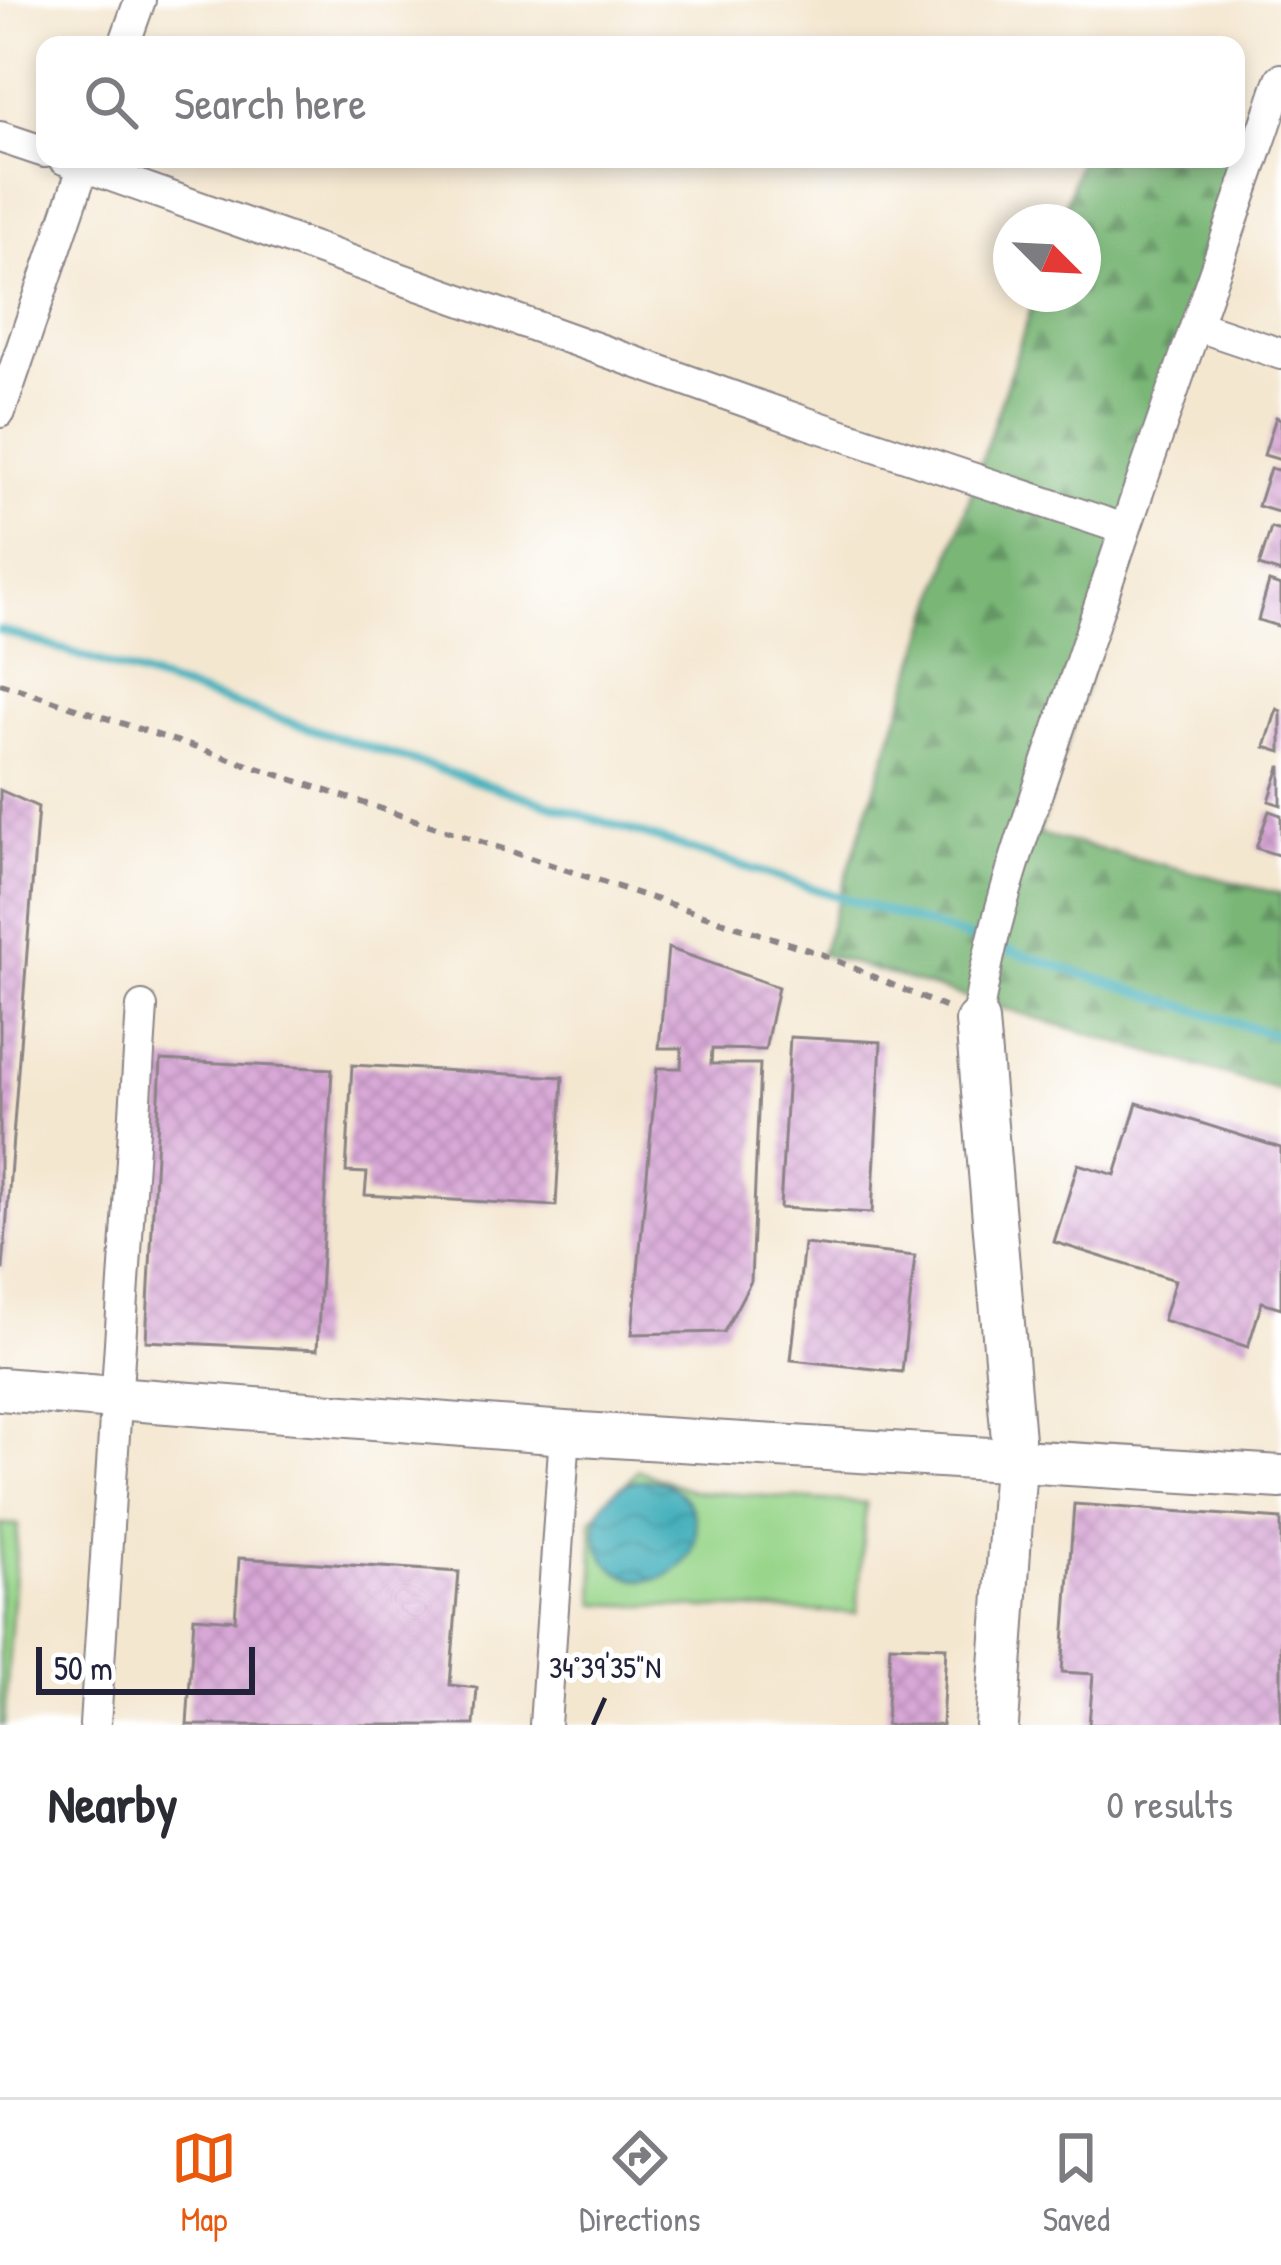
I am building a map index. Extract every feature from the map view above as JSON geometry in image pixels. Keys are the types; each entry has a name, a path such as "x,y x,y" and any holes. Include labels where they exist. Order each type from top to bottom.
{"street":[{"path":"127,36 140,0"},
{"path":"997,1725 1015,1462 977,1021 993,932 1124,529 1281,80"},
{"path":"0,137 36,149"},
{"path":"0,412 76,168"},
{"path":"97,168 807,423 1124,529"},
{"path":"1198,326 1281,354"},
{"path":"95,1725 142,1007"},
{"path":"0,1389 565,1433 1281,1477"},
{"path":"545,1725 565,1433"}],"path":[{"path":"0,683 821,954 977,1021"}],"green space":[{"path":"1245,122 1265,130 1038,834 1281,894 1281,1091 821,954 1030,312 1101,312 1101,204 1066,204 1077,168 1245,168"},
{"path":"638,1470 693,1491 866,1503 857,1613 596,1604 591,1520"},
{"path":"0,1524 18,1525 4,1725 0,1725"}],"water":[{"path":"646,1480 674,1488 688,1502 696,1530 688,1558 674,1572 646,1580 618,1572 604,1558 596,1530 604,1502 618,1488"}],"building":[{"path":"1276,417 1281,419 1281,460 1264,455"},
{"path":"1270,468 1281,471 1281,513 1258,506"},
{"path":"1271,528 1281,531 1281,573 1259,566"},
{"path":"1269,582 1281,586 1281,627 1258,620"},
{"path":"1277,709 1281,711 1281,752 1265,747"},
{"path":"1281,767 1281,805 1269,801"},
{"path":"0,790 38,807 3,1269 0,1269"},
{"path":"1269,811 1281,815 1281,856 1256,848"},
{"path":"668,948 778,987 765,1050 712,1049 711,1064 760,1064 751,1281 724,1332 632,1334 657,1068 681,1068 682,1048 659,1048"},
{"path":"790,1037 881,1042 872,1213 780,1208"},
{"path":"161,1060 332,1069 317,1350 146,1341"},
{"path":"352,1065 563,1077 556,1206 365,1195 367,1173 346,1172"},
{"path":"1137,1103 1281,1148 1281,1308 1262,1302 1248,1347 1163,1320 1175,1280 1054,1242 1078,1164 1115,1175"},
{"path":"804,1244 915,1256 902,1372 791,1360"},
{"path":"1074,1504 1281,1519 1281,1725 1089,1725 1093,1674 1062,1672"},
{"path":"239,1558 459,1572 450,1685 477,1688 474,1725 187,1725 194,1617 235,1620"},
{"path":"890,1645 946,1647 942,1725 886,1725"}],"waterway":[{"path":"0,630 1281,1037"}]}
